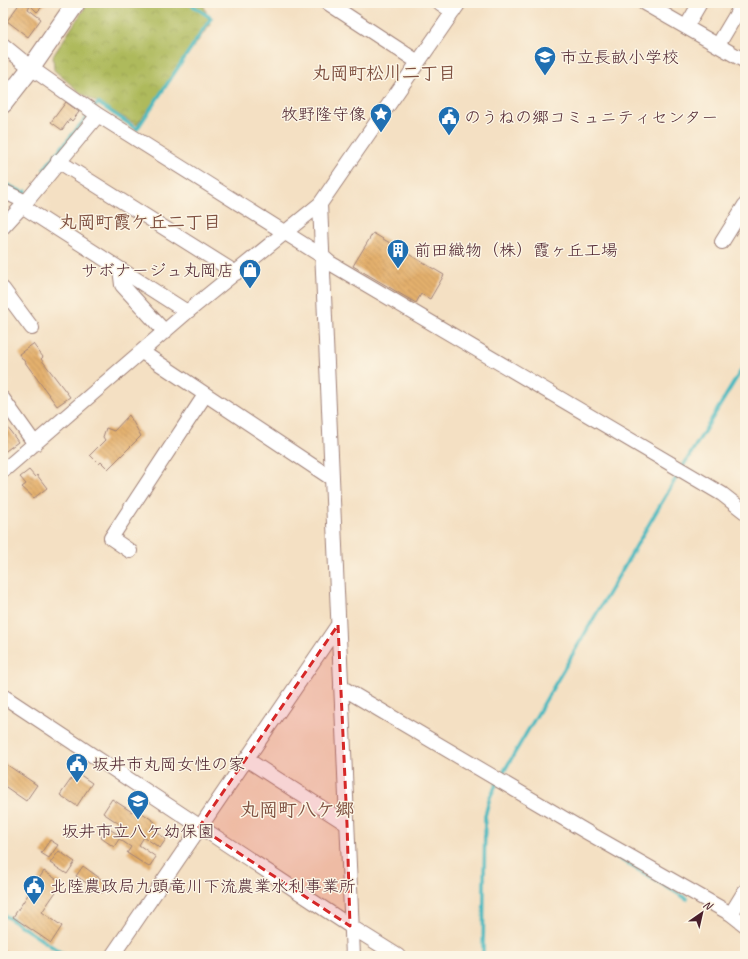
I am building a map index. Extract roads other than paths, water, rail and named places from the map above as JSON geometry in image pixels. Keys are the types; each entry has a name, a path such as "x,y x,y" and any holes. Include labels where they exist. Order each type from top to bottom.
{"main road":[{"path":"3,104 31,68 76,3"}],"street":[{"path":"328,3 418,62"},
{"path":"3,471 187,312 320,204 456,7 440,3"},
{"path":"644,3 745,61"},
{"path":"686,27 700,3"},
{"path":"718,46 743,3"},
{"path":"3,45 31,68 98,116 322,256 330,263 722,494 745,512"},
{"path":"3,227 98,116"},
{"path":"58,161 236,272"},
{"path":"3,191 187,312"},
{"path":"320,204 352,956"},
{"path":"722,242 745,205"},
{"path":"120,269 122,285 165,332"},
{"path":"3,289 32,328"},
{"path":"142,352 331,478"},
{"path":"130,551 111,538 206,395"},
{"path":"3,399 35,444"},
{"path":"112,956 338,625"},
{"path":"341,688 585,831 731,914 745,925"},
{"path":"3,696 199,827 398,956"},
{"path":"246,758 347,824"},
{"path":"731,914 745,891"}],"waterway":[{"path":"93,109 98,103 137,129 211,18 189,3"},
{"path":"44,169 89,114"},
{"path":"3,183 25,193 26,191"},
{"path":"682,468 745,364"},
{"path":"500,778 679,473"},
{"path":"483,956 485,816 490,797 497,783"},
{"path":"598,846 687,899"},
{"path":"3,914 66,956"}],"place":[{"name":"市立長畝小学校","path":"545,76"},
{"name":"牧野隆守像","path":"381,134"},
{"name":"のうねの郷コミュニティセンター","path":"449,136"},
{"name":"前田織物（株）霞ヶ丘工場","path":"398,270"},
{"name":"サボナージュ丸岡店","path":"250,290"},
{"name":"坂井市丸岡女性の家","path":"77,784"},
{"name":"坂井市立八ケ幼保園","path":"138,820"},
{"name":"北陸農政局九頭竜川下流農業水利事業所","path":"34,906"}],"district":[{"name":"丸岡町松川二丁目","path":"384,73"},
{"name":"丸岡町霞ケ丘二丁目","path":"140,222"},
{"name":"丸岡町八ケ郷","path":"297,810"}]}
